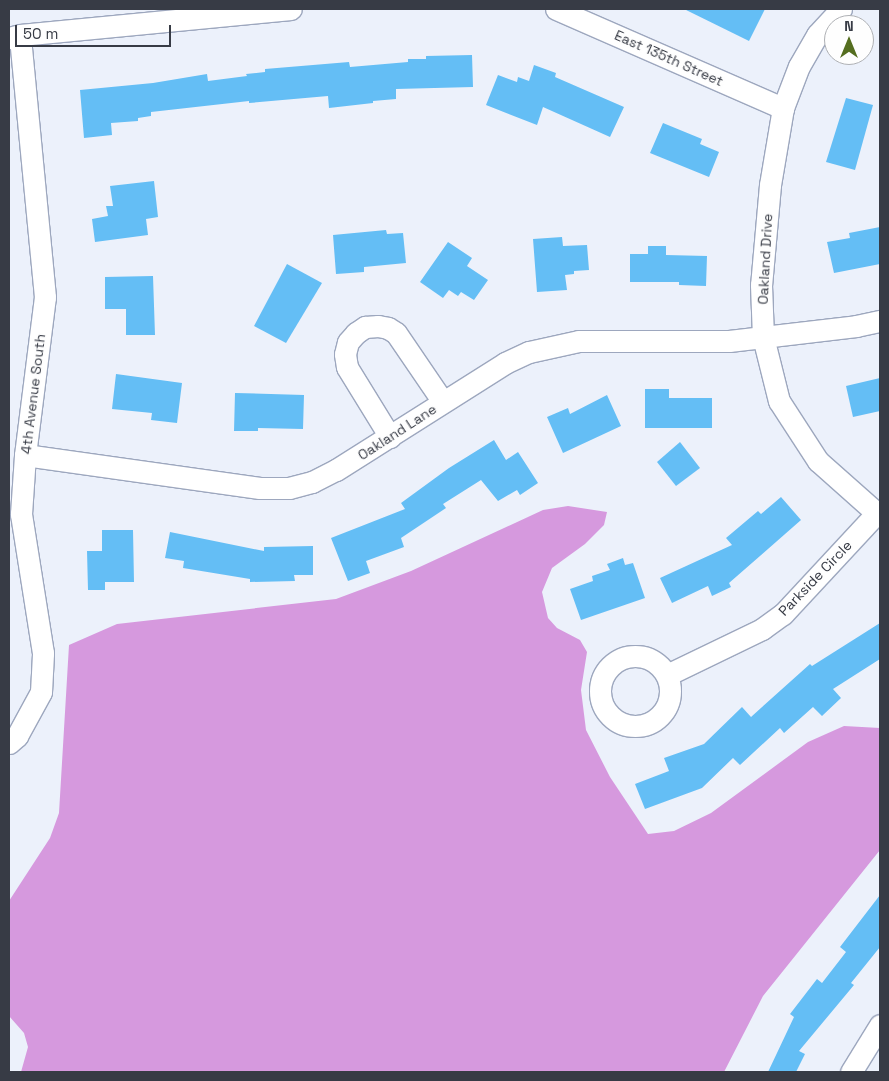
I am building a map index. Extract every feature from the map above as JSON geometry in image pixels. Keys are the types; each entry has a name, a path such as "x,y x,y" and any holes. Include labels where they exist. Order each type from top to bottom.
{"street":[{"path":"15,37 200,13 291,9"},
{"name":"East 135th Street","path":"556,9 783,108"},
{"name":"Oakland Drive","path":"841,9 817,35 799,66 783,108 770,185 761,286 763,337 779,401 818,461 879,515"},
{"name":"4th Avenue South","path":"9,743 17,736 41,692 43,653 21,514 25,455 45,297 15,37"},
{"name":"Oakland Lane","path":"25,455 260,488 289,488 312,482 336,470 505,364 529,352 555,344 579,341 729,341 856,326 880,321"},
{"path":"390,437 346,367 345,354 348,342 365,327 378,326 388,328 396,333 443,402"},
{"name":"Parkside Circle","path":"667,674 762,629 783,614 879,515"},
{"path":"851,1072 880,1026"}],"shaded area":[{"path":"568,506 607,512 604,525 585,544 552,568 542,592 548,618 557,628 580,640 587,652 581,690 586,730 610,777 648,834 674,831 711,813 808,742 844,726 880,728 880,850 763,996 724,1072 21,1072 28,1047 24,1033 9,1016 9,901 50,838 59,813 69,645 117,624 336,599 411,571 543,510"}],"building":[{"path":"684,9 765,9 749,41"},
{"path":"472,55 473,87 396,89 396,99 329,108 328,96 249,103 249,101 151,112 151,116 138,118 138,121 111,123 112,135 84,138 80,90 153,83 207,74 208,81 247,76 246,74 265,72 265,69 349,62 350,67 408,62 408,59 426,59 426,56"},
{"path":"534,65 556,73 555,77 624,107 610,137 543,107 537,125 486,105 498,75 517,82 518,77 529,81"},
{"path":"846,98 873,105 855,170 826,162"},
{"path":"663,123 702,139 700,144 719,152 709,177 650,153"},
{"path":"154,181 158,217 146,219 148,235 95,242 92,219 108,216 106,206 113,206 110,186"},
{"path":"880,227 880,264 834,273 827,242 850,238 849,233"},
{"path":"386,230 387,234 403,233 406,263 364,267 364,272 336,274 333,235"},
{"path":"562,237 563,246 587,245 589,270 574,271 574,274 565,275 567,290 537,292 533,239"},
{"path":"448,242 472,258 467,266 488,280 474,300 461,292 458,296 449,290 443,298 420,282"},
{"path":"648,246 666,246 666,255 707,256 706,286 679,285 679,282 630,282 630,254 648,254"},
{"path":"287,264 322,283 286,343 254,326"},
{"path":"153,276 155,335 126,335 126,309 105,309 105,277"},
{"path":"116,374 182,383 177,423 151,420 152,413 112,409"},
{"path":"880,378 880,411 853,417 846,386"},
{"path":"645,389 669,389 669,398 712,398 712,428 645,428"},
{"path":"235,393 304,395 303,429 258,428 258,431 234,431"},
{"path":"607,395 621,426 563,453 547,417 568,408 570,414"},
{"path":"494,440 506,460 518,452 538,483 520,495 517,490 498,501 481,480 443,504 446,508 401,538 404,547 366,561 370,573 348,581 331,538 405,509 401,503 449,468"},
{"path":"680,442 700,468 676,486 657,462"},
{"path":"781,497 801,520 729,583 731,587 712,596 708,586 672,603 660,578 732,545 726,538 758,511 761,514"},
{"path":"102,530 133,530 134,582 105,582 105,590 88,590 87,551 102,551"},
{"path":"170,532 264,551 264,547 313,546 313,575 294,575 295,581 250,582 250,579 183,568 184,561 165,558"},
{"path":"623,558 625,565 633,563 645,598 581,620 570,589 593,581 592,576 610,570 607,564"},
{"path":"880,623 880,659 833,689 841,698 822,716 813,707 784,733 780,728 740,765 733,758 702,788 645,809 635,784 669,771 664,758 704,744 742,707 751,717 810,664 812,666"},
{"path":"880,895 880,947 851,983 854,985 799,1051 805,1054 796,1072 768,1072 794,1017 790,1014 817,979 822,983 846,952 840,947"}]}
